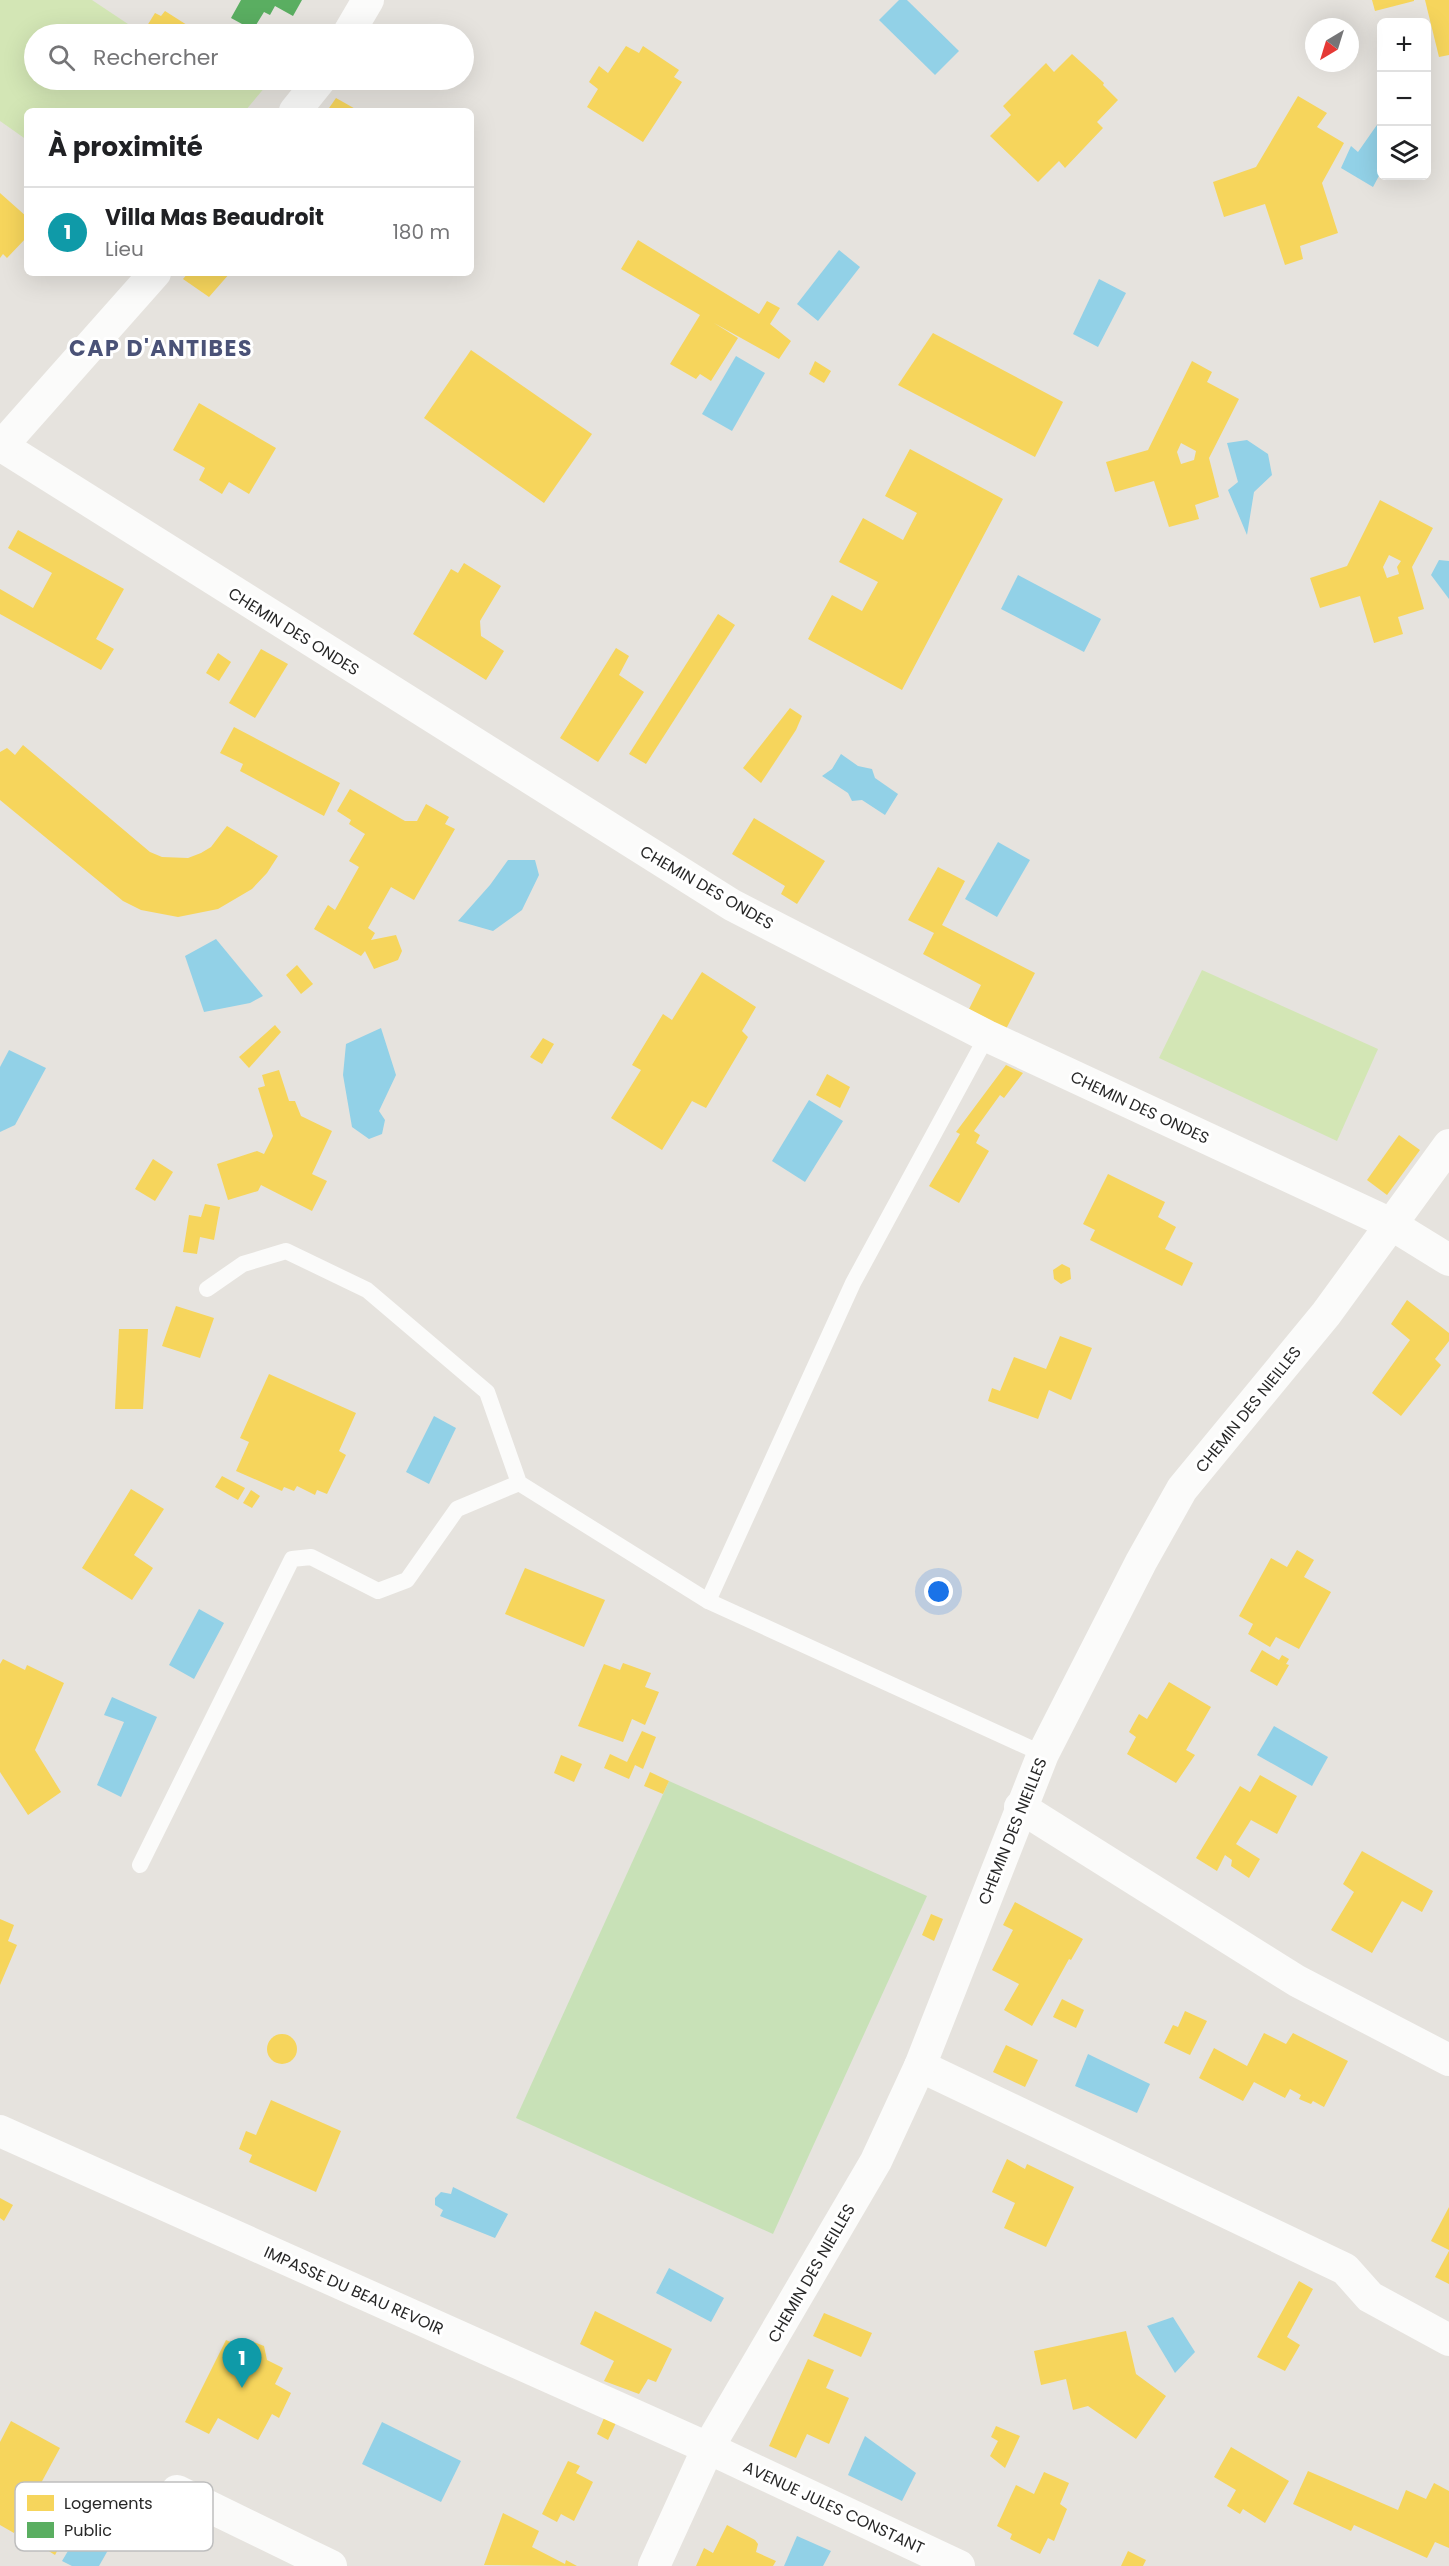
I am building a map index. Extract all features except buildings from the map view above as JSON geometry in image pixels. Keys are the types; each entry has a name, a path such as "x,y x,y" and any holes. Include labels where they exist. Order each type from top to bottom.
{"street":[{"path":"354,24 368,0"},
{"path":"297,108 312,90"},
{"path":"1,447 152,276"},
{"name":"CHEMIN DES ONDES","path":"1,447 732,905 987,1036 1389,1223 1449,1260"},
{"name":"CHEMIN DES NIEILLES","path":"654,2566 708,2448 876,2161 920,2066 1020,1807 1043,1754 1141,1562 1182,1489 1326,1314 1389,1223 1449,1145"},
{"path":"1020,1807 1297,1981 1449,2060"},
{"path":"920,2066 1346,2270 1370,2297 1449,2340"},
{"name":"IMPASSE DU BEAU REVOIR","path":"0,2132 708,2448"},
{"name":"AVENUE JULES CONSTANT","path":"708,2448 959,2566"},
{"path":"213,2508 332,2566"}],"lane":[{"path":"708,1601 853,1283 987,1036"},
{"path":"207,1289 243,1264 286,1251 367,1290 487,1392 519,1483 708,1601 1043,1754"},
{"path":"140,1865 292,1559 311,1557 378,1591 407,1580 458,1509 519,1483"}],"green space":[{"path":"0,0 92,0 128,24 24,24 24,90 263,90 248,108 24,108 24,138 0,121"},
{"path":"1202,970 1378,1049 1337,1141 1159,1058"},
{"path":"669,1781 927,1896 773,2234 516,2118"}],"water":[{"path":"899,0 907,0 959,51 935,75 879,20"},
{"path":"1377,125 1377,180 1373,187 1341,168 1351,146 1358,152"},
{"path":"839,250 860,267 818,321 797,304"},
{"path":"1099,279 1126,293 1098,347 1073,334"},
{"path":"736,356 765,373 732,431 702,414"},
{"path":"1247,440 1268,454 1272,475 1254,492 1247,535 1228,490 1238,482 1227,443"},
{"path":"1439,560 1449,561 1449,599 1431,575"},
{"path":"1018,575 1101,619 1084,652 1001,609"},
{"path":"841,754 858,766 872,769 875,778 898,794 885,815 862,800 852,801 848,793 822,776 832,769"},
{"path":"998,842 1030,860 997,917 965,899"},
{"path":"508,860 535,860 539,875 522,910 493,931 458,921 490,885"},
{"path":"216,939 263,996 250,1003 204,1012 185,956"},
{"path":"381,1028 396,1075 379,1111 385,1120 382,1134 369,1139 352,1127 343,1075 346,1044"},
{"path":"9,1050 46,1068 15,1125 0,1132 0,1067"},
{"path":"809,1100 843,1121 805,1182 772,1161"},
{"path":"434,1416 456,1428 429,1484 406,1472"},
{"path":"199,1609 224,1623 194,1679 169,1665"},
{"path":"112,1697 157,1717 121,1797 97,1785 124,1722 104,1715"},
{"path":"1274,1726 1328,1757 1312,1786 1257,1755"},
{"path":"1088,2054 1150,2084 1137,2113 1075,2086"},
{"path":"453,2187 508,2214 495,2238 440,2216 443,2210 435,2205 435,2198 441,2192 451,2194"},
{"path":"669,2268 724,2298 711,2322 656,2293"},
{"path":"1173,2317 1195,2352 1175,2373 1147,2326"},
{"path":"382,2422 461,2461 441,2502 362,2464"},
{"path":"865,2436 916,2473 902,2501 848,2475"},
{"path":"797,2536 831,2551 823,2566 784,2566"},
{"path":"68,2551 108,2551 99,2566 72,2566 62,2561"}],"place":[{"name":"Villa Mas Beaudroit","path":"242,2388"}],"district":[{"name":"CAP D'ANTIBES","path":"161,348"}]}
